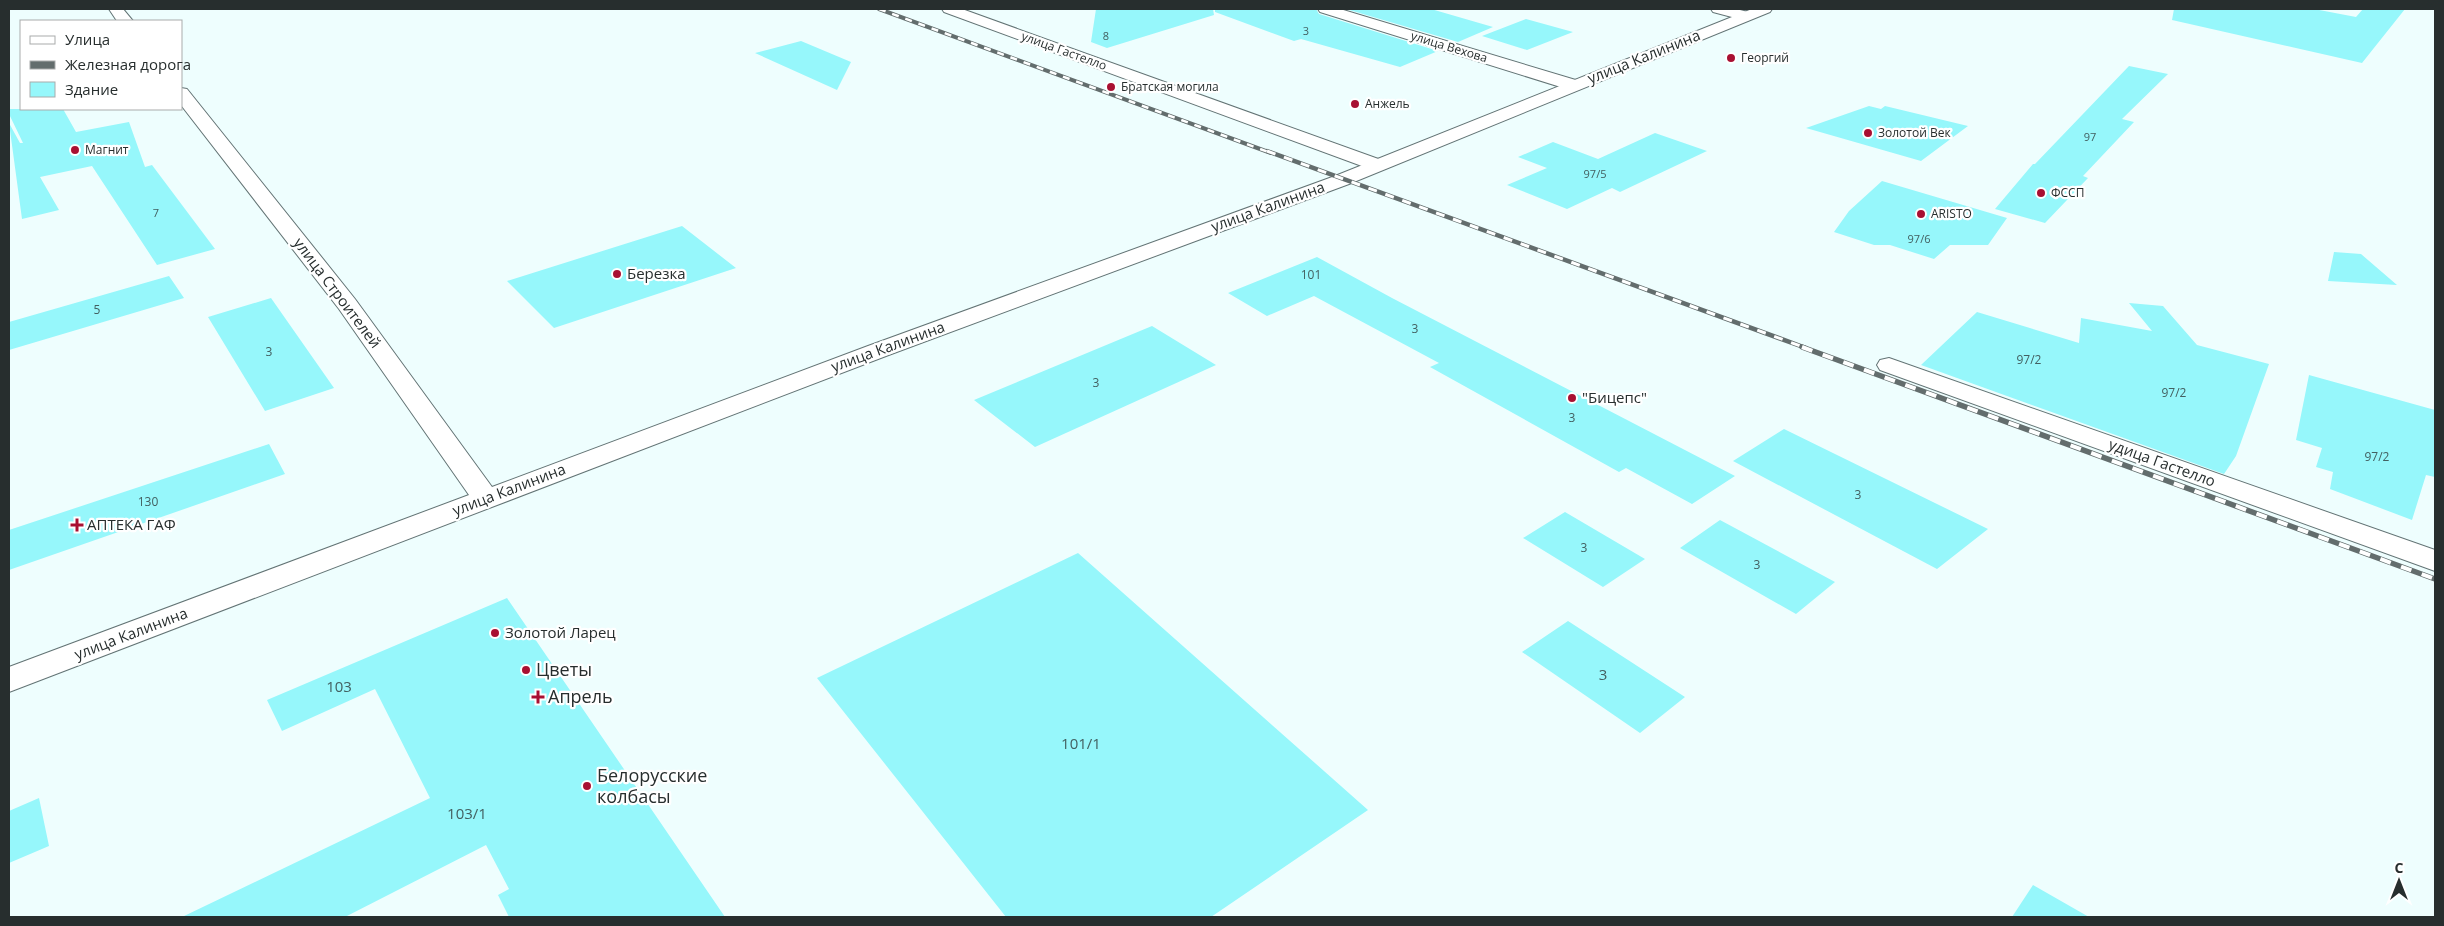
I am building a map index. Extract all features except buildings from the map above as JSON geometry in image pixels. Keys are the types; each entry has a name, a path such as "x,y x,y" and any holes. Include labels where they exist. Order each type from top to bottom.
{"main road":[{"path":"116,9 124,20"},
{"name":"улица Гастелло","path":"949,9 1377,165"},
{"name":"улица Вехова","path":"1325,9 1573,86"},
{"path":"1718,9 1756,12"},
{"name":"улица Калинина","path":"9,680 877,351 1377,165 1756,12"},
{"name":"улица Строителей","path":"182,94 347,304 486,499"},
{"name":"удица Гастелло","path":"1889,365 2435,561"}],"railway":[{"path":"879,9 1271,153"},
{"path":"1267,151 1806,348"},
{"path":"1802,347 2435,579"}],"place":[{"name":"Георгий","path":"1731,58"},
{"name":"Братская могила","path":"1111,87"},
{"name":"Анжель","path":"1355,104"},
{"name":"Золотой Век","path":"1868,133"},
{"name":"Магнит","path":"75,150"},
{"name":"ФССП","path":"2041,193"},
{"name":"ARISTO","path":"1921,214"},
{"name":"Березка","path":"617,274"},
{"name":"\"Бицепс\"","path":"1572,398"},
{"name":"АПТЕКА ГАФ","path":"77,525"},
{"name":"Золотой Ларец","path":"495,633"},
{"name":"Цветы","path":"526,670"},
{"name":"Апрель","path":"538,697"},
{"name":"Белорусские колбасы","path":"587,786"}]}
